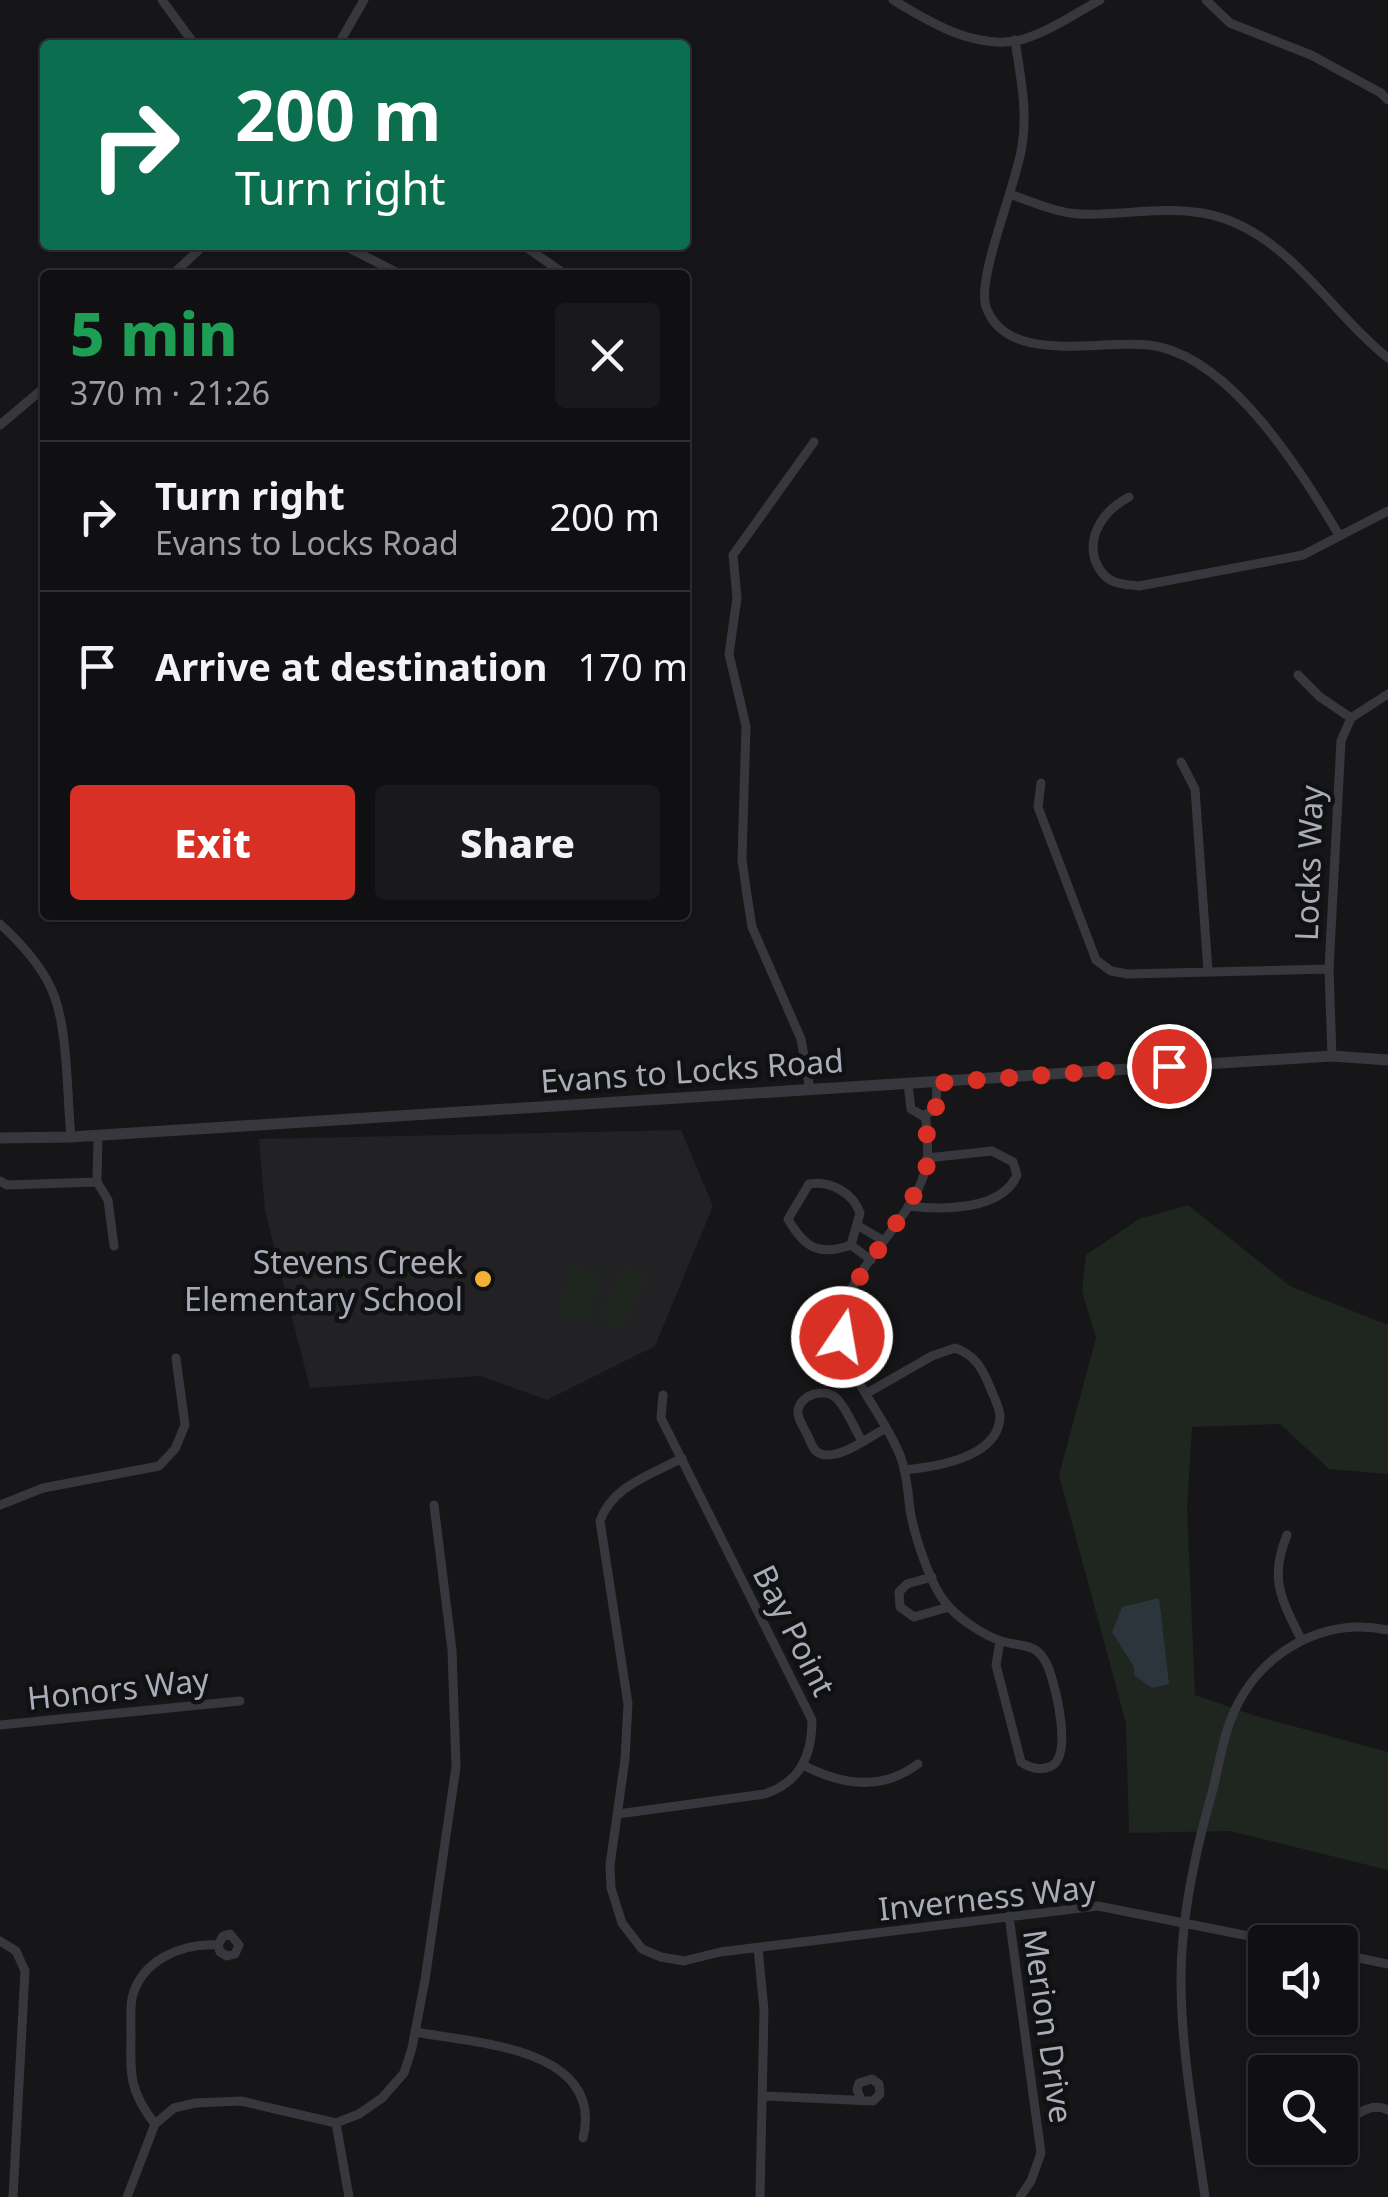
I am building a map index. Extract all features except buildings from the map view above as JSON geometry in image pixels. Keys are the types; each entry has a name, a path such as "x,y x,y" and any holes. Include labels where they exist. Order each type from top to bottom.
{"street":[{"path":"162,0 191,40"},
{"path":"341,40 364,0"},
{"path":"893,0 924,19 970,38 999,42 1015,40 1054,24 1100,0"},
{"path":"1206,0 1230,23 1311,56 1388,100"},
{"path":"1015,40 1024,100 1023,144 1012,195 984,280 985,304 994,322 1012,338 1032,345 1160,347 1182,354 1218,375 1293,460 1340,535"},
{"path":"1012,195 1076,214 1164,209 1206,213 1240,226 1292,260 1352,326 1388,358"},
{"path":"177,270 199,250"},
{"path":"353,250 392,270"},
{"path":"530,250 559,270"},
{"path":"0,424 40,391"},
{"path":"810,1090 801,1038 752,927 749,911 742,860 746,726 729,654 736,598 733,554 814,442"},
{"path":"1129,497 1114,505 1096,529 1092,548 1099,571 1112,582 1139,586 1303,554 1388,511"},
{"path":"1298,674 1320,697 1351,718 1388,694"},
{"name":"Locks Way","path":"1332,1056 1330,969 1337,767 1344,729 1351,718"},
{"path":"1181,762 1195,789 1208,971"},
{"path":"1041,783 1038,807 1096,960 1111,971 1128,974 1330,969"},
{"path":"0,924 27,949 55,998 71,1137"},
{"name":"Evans to Locks Road","path":"0,1138 71,1137 1332,1056 1388,1060"},
{"path":"908,1084 912,1109 915,1114 926,1116 936,1109 936,1083"},
{"path":"926,1116 927,1158 922,1180 849,1293 842,1311 842,1337 904,1470 910,1514 932,1577 949,1607 1000,1640 1024,1643 1040,1653 1049,1671 1064,1742 1063,1756 1054,1766 1040,1769 1021,1762 996,1664 1000,1640"},
{"path":"98,1135 97,1182 108,1200 114,1246"},
{"path":"908,1206 946,1210 968,1206 1000,1194 1013,1184 1017,1175 1013,1162 992,1151 927,1158"},
{"path":"0,1181 7,1185 97,1182"},
{"path":"818,1182 841,1190 854,1200 860,1213 851,1244 821,1251 806,1242 788,1219 808,1184 818,1182"},
{"path":"857,1224 884,1241"},
{"path":"851,1244 871,1260"},
{"path":"867,1394 932,1356 955,1348 976,1360 985,1375 1000,1411 1000,1420 989,1442 971,1454 932,1467 904,1470"},
{"path":"0,1506 43,1488 159,1466 175,1449 184,1425 176,1358"},
{"path":"862,1441 838,1399 829,1392 820,1391 806,1398 800,1407 798,1416 814,1449 822,1454 836,1454 862,1441 886,1428"},
{"name":"Bay Point","path":"663,1395 662,1418 812,1720 812,1738 803,1765"},
{"name":"Inverness Way","path":"682,1458 619,1492 606,1502 600,1521 628,1704 610,1865 612,1888 622,1923 642,1949 661,1958 684,1961 720,1952 1098,1906 1248,1936"},
{"path":"128,2197 154,2124 174,2108 222,2100 336,2123 359,2114 382,2098 404,2072 416,2032 456,1766 452,1650 434,1506"},
{"path":"1286,1534 1277,1559 1279,1588 1301,1639"},
{"path":"932,1577 908,1584 899,1592 900,1607 914,1617 949,1607"},
{"path":"1206,2197 1183,2043 1181,1975 1194,1854 1230,1722 1242,1694 1261,1669 1301,1639 1346,1627 1388,1630"},
{"name":"Honors Way","path":"0,1725 240,1701"},
{"path":"618,1814 765,1794 784,1787 803,1765 850,1783 902,1776 918,1764"},
{"name":"Merion Drive","path":"1009,1916 1041,2153 1031,2181 1020,2197"},
{"path":"0,1941 16,1951 25,1971 13,2197"},
{"path":"154,2124 131,2088 132,2000 138,1979 154,1962 172,1953 203,1944 218,1945"},
{"path":"758,1948 764,2010 760,2197"},
{"path":"1358,1958 1388,1964"},
{"path":"416,2032 522,2053 561,2068 582,2095 586,2112 583,2138"},
{"path":"764,2096 861,2099"},
{"path":"1358,2113 1380,2106 1388,2110"},
{"path":"336,2123 349,2197"}],"shaded area":[{"name":"Stevens Creek Elementary School","path":"681,1130 713,1206 655,1346 547,1400 480,1376 310,1388 265,1211 259,1139"},
{"path":"1188,1205 1290,1286 1388,1325 1388,1474 1329,1469 1280,1424 1192,1427 1187,1507 1195,1695 1388,1752 1388,1870 1230,1831 1129,1833 1126,1723 1059,1475 1096,1338 1082,1291 1086,1255 1139,1219"},
{"path":"572,1265 602,1274 586,1324 556,1315"},
{"path":"624,1265 648,1277 622,1329 598,1317"},
{"path":"1159,1598 1169,1684 1152,1688 1134,1675 1134,1667 1112,1632 1122,1607"}],"place":[{"name":"Stevens Creek Elementary School","path":"483,1279"}],"route":[{"path":"842,1337 842,1311 849,1293 922,1180 928,1162 926,1116 936,1109 936,1083 1169,1066"}]}
